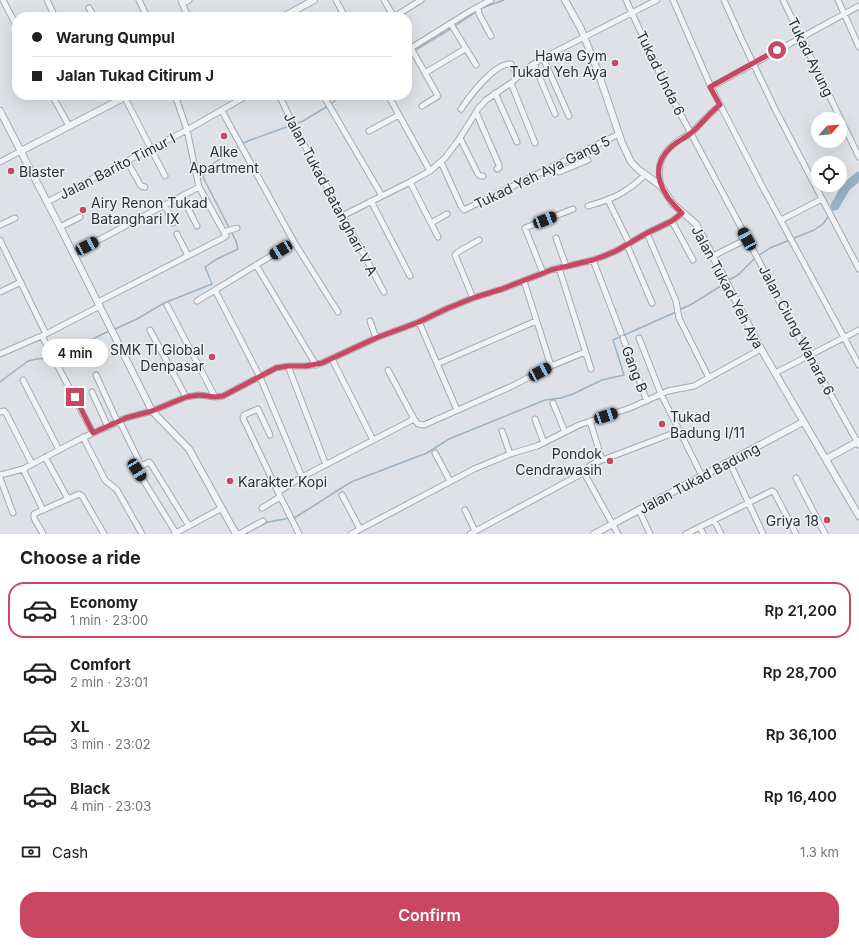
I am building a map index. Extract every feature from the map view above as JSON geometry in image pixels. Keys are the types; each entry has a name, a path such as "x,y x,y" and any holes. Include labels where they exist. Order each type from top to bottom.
{"street":[{"path":"2,0 12,18"},
{"path":"47,0 53,12"},
{"path":"139,0 145,12"},
{"path":"186,12 181,2 189,0"},
{"path":"292,12 314,0"},
{"path":"336,0 342,12"},
{"path":"384,0 391,12"},
{"path":"402,12 421,0"},
{"path":"422,106 438,96 413,52 453,27 478,7 491,0"},
{"name":"Jalan Tukad Yeh Aya","path":"565,0 585,38 598,69 619,134 631,162 646,176 661,186 673,204 696,224 761,349 859,516"},
{"name":"Tukad Unda 6","path":"626,0 649,52 691,133"},
{"path":"342,216 430,171 441,162 460,138 476,112 486,100 511,83 534,64 657,0"},
{"path":"673,0 710,87 859,365"},
{"path":"724,0 783,125 859,269"},
{"name":"Tukad Ayung","path":"783,0 859,157"},
{"path":"838,0 859,47"},
{"path":"710,87 859,6"},
{"path":"478,7 479,14 491,36"},
{"path":"89,8 91,12"},
{"path":"453,27 476,65"},
{"path":"425,73 466,49"},
{"path":"543,58 569,116"},
{"path":"461,109 479,84 504,65 510,64 518,76"},
{"path":"534,64 555,114"},
{"path":"511,83 535,143"},
{"path":"495,93 517,142"},
{"path":"55,100 69,126"},
{"path":"0,162 119,100"},
{"path":"129,100 165,176"},
{"path":"0,354 44,335 223,238 230,231 199,187 186,130 177,100"},
{"path":"240,100 222,111 242,150 294,242 338,312"},
{"name":"Jalan Tukad Batanghari V A","path":"281,100 342,216 384,292"},
{"path":"326,100 382,196"},
{"path":"391,100 430,171"},
{"path":"661,186 658,171 662,158 670,148 691,133 720,105"},
{"path":"0,111 74,253 152,411 189,448 236,534"},
{"name":"Jalan Barito Timur I","path":"48,202 222,111"},
{"path":"476,112 499,165 500,168 497,169"},
{"path":"369,131 399,115"},
{"name":"Jalan Ciung Wanara 6","path":"691,133 758,258 781,305 858,442"},
{"name":"Tukad Yeh Aya Gang 5","path":"441,162 463,210 619,134"},
{"path":"460,138 478,174 483,176"},
{"path":"555,165 559,172 588,160"},
{"path":"127,162 141,186 146,187"},
{"path":"588,206 608,200 630,189 646,176"},
{"path":"410,182 438,238"},
{"path":"74,253 199,187"},
{"path":"182,196 196,226"},
{"path":"781,220 822,199"},
{"path":"608,200 652,303"},
{"path":"371,201 410,276"},
{"path":"165,205 173,223"},
{"path":"543,273 524,228 573,209"},
{"path":"13,513 0,477 23,469 84,437 126,418 152,411 186,397 204,395 215,397 223,396 276,368 316,365 376,338 419,322 473,298 543,273 593,260 616,251 647,233 672,221 682,213"},
{"path":"431,223 447,214"},
{"path":"60,227 80,217"},
{"path":"0,225 15,218"},
{"path":"672,221 693,260"},
{"path":"647,233 676,305 678,315 709,378"},
{"path":"177,234 188,256"},
{"path":"556,238 566,266"},
{"path":"713,256 747,239"},
{"path":"0,240 21,282 53,356 93,433"},
{"path":"473,298 455,255 479,240"},
{"path":"197,300 294,242"},
{"name":"Gang B","path":"593,260 647,401"},
{"path":"256,264 316,365"},
{"path":"559,268 591,369"},
{"path":"524,281 551,366"},
{"path":"0,292 21,282"},
{"path":"215,290 260,377 302,477"},
{"path":"167,305 215,397"},
{"path":"370,321 376,338"},
{"path":"437,364 536,321"},
{"path":"419,322 457,410"},
{"path":"150,330 186,397"},
{"path":"775,373 859,330"},
{"path":"639,338 660,392 702,476"},
{"path":"351,534 474,469 510,454 544,443 590,421 647,401 660,392 694,386 761,349"},
{"path":"388,370 414,419 418,424 424,425 551,366 585,352"},
{"path":"332,359 373,440"},
{"path":"288,366 326,465"},
{"path":"96,375 142,465"},
{"path":"23,380 59,450"},
{"path":"92,392 108,427"},
{"path":"553,403 566,432"},
{"path":"270,435 258,409 244,415 243,418 288,514 299,534"},
{"path":"0,412 4,411 6,414 32,464"},
{"path":"262,508 302,477 414,419"},
{"path":"535,420 544,443"},
{"path":"590,421 602,460"},
{"name":"Jalan Tukad Badung","path":"594,534 803,422"},
{"path":"502,431 510,454"},
{"path":"465,510 473,533 583,471 590,465 679,431"},
{"path":"84,437 105,480 117,490 142,534"},
{"path":"826,459 858,442"},
{"path":"435,453 450,481"},
{"path":"45,457 68,499"},
{"path":"189,526 151,464 149,462 137,468 175,533 189,526 222,508"},
{"path":"729,462 763,534"},
{"path":"23,469 43,510"},
{"path":"583,471 618,534"},
{"path":"796,478 825,534"},
{"path":"686,534 770,491 774,492 796,534"},
{"path":"43,534 34,515 35,513 81,494 104,534"},
{"path":"342,495 360,529"},
{"path":"639,510 650,534"},
{"path":"714,520 722,534"},
{"path":"239,534 263,521"},
{"path":"700,527 703,534"}],"waterway":[{"path":"479,9 504,0"},
{"path":"455,26 476,12"},
{"path":"412,52 452,28"},
{"path":"331,104 336,100"},
{"path":"242,144 303,121 328,106"},
{"path":"113,330 137,319 164,303 212,284 205,267 217,259 238,249 236,241 204,179 203,172 239,146"},
{"path":"835,206 846,187 859,176"},
{"path":"758,256 770,248 814,230 823,224 835,206"},
{"path":"727,281 738,275 755,258"},
{"path":"679,310 692,304 724,284"},
{"path":"244,534 268,522 296,517 351,482 427,453 449,439 545,400 561,398 602,380 624,375 613,340 676,312"},
{"path":"56,357 62,357 68,351 109,331"},
{"path":"0,382 28,361 52,358"}],"place":[{"name":"Hawa Gym Tukad Yeh Aya","path":"615,63"},
{"name":"Alke Apartment","path":"224,136"},
{"name":"Blaster","path":"11,171"},
{"name":"Airy Renon Tukad Batanghari IX","path":"83,210"},
{"name":"SMK TI Global Denpasar","path":"212,357"},
{"name":"Tukad Badung I/11","path":"662,424"},
{"name":"Pondok Cendrawasih","path":"610,461"},
{"name":"Karakter Kopi","path":"230,481"},
{"name":"Griya 18","path":"827,520"}],"route":[{"path":"75,397 93,433 118,423 126,418 152,411 186,397 199,395 215,397 223,396 276,368 316,365 322,363 376,338 419,322 473,298 502,289 551,270 593,260 616,251 647,233 672,221 682,213 670,201 661,186 658,168 665,153 681,139 691,133 712,111 720,105 710,87 777,50"}]}
